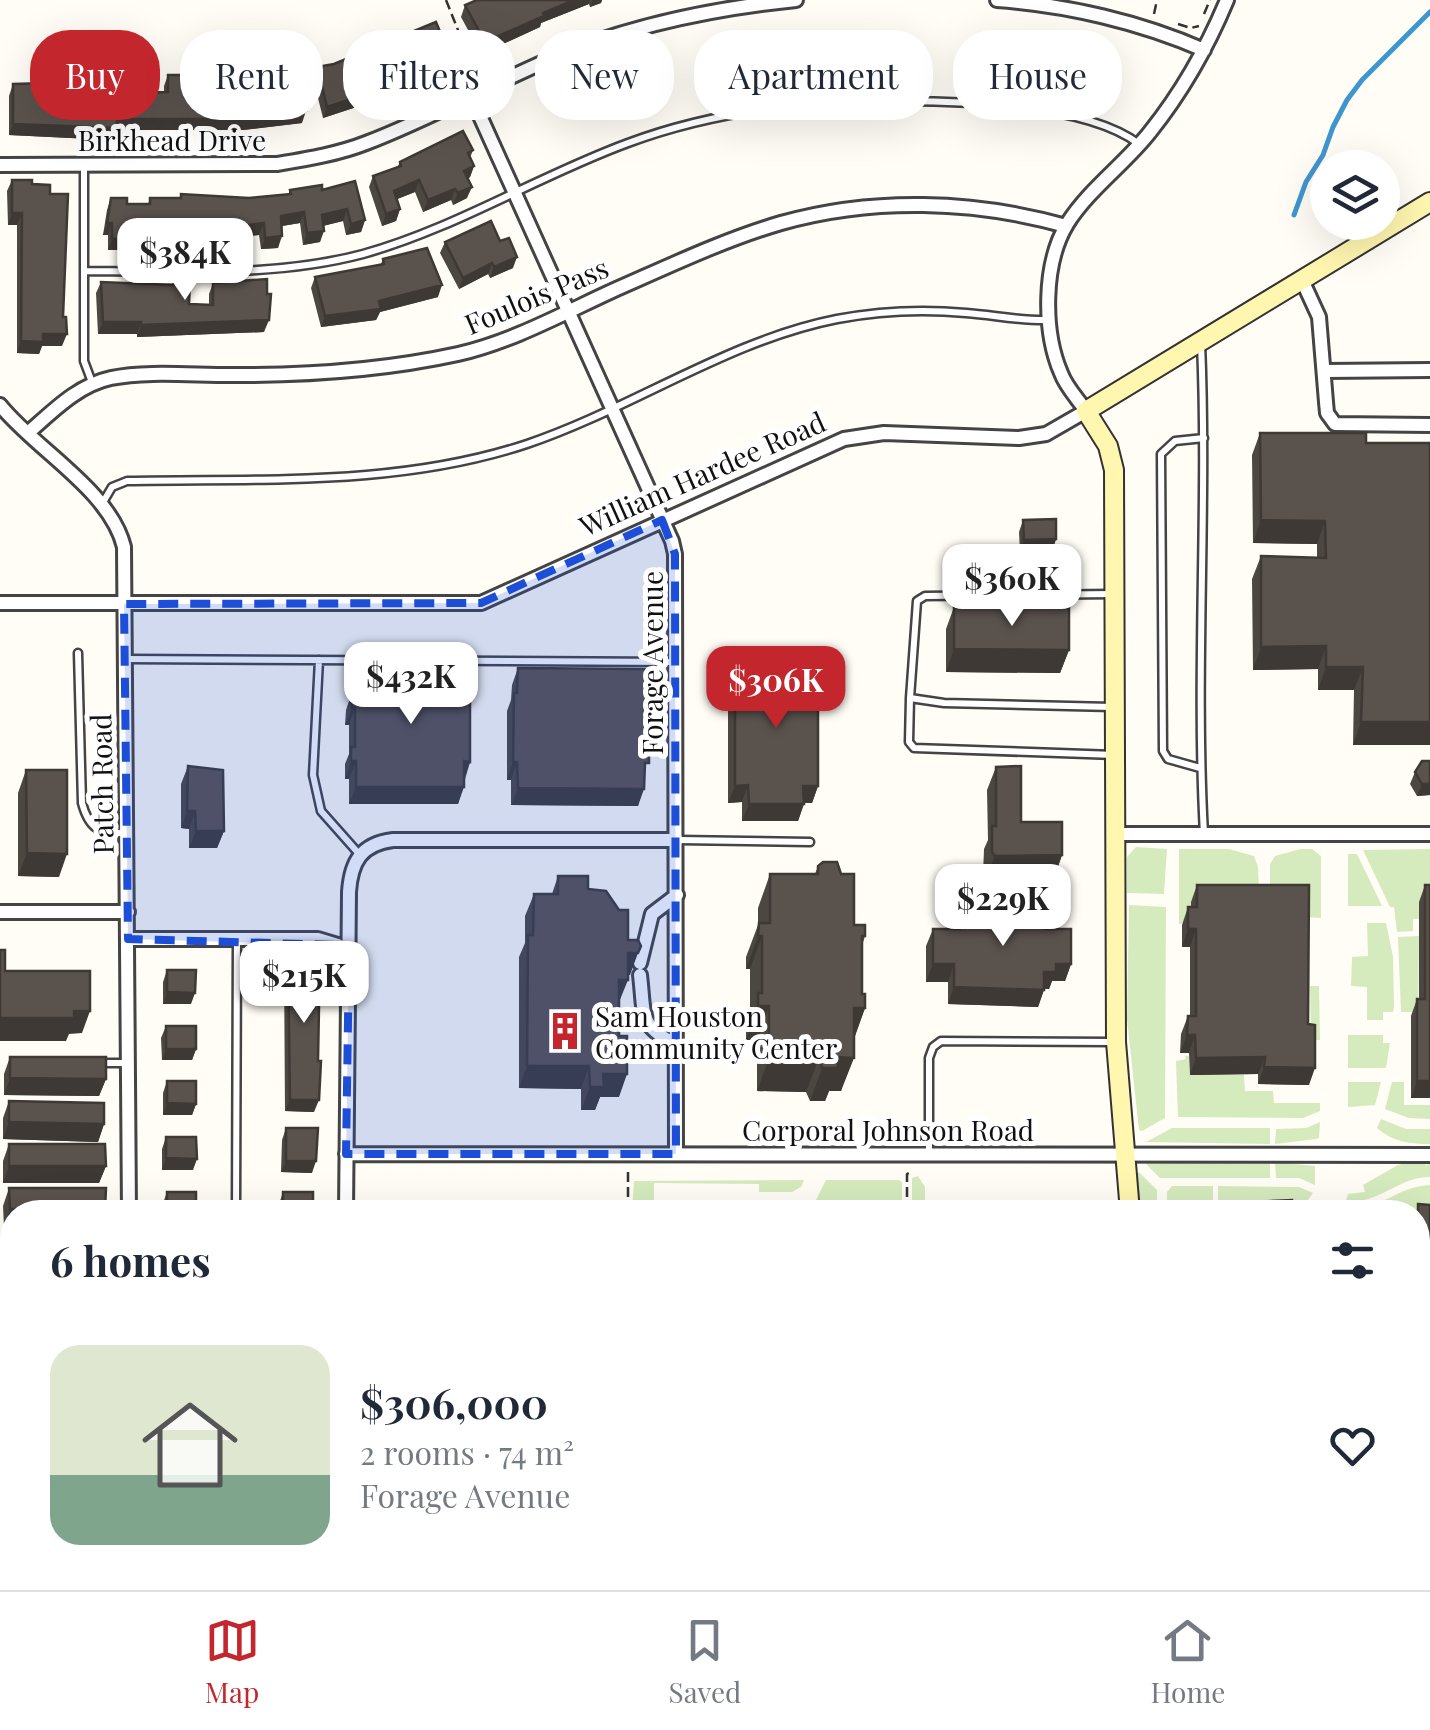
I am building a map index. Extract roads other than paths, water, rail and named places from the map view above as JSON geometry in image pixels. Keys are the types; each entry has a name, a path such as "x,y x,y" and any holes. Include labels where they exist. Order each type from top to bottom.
{"street":[{"name":"Birkhead Drive","path":"515,77 600,41 702,14 796,0"},
{"path":"997,0 1118,20 1174,36 1204,50"},
{"path":"1129,1200 1116,1042 1114,470 1108,446 1062,378 1053,353 1049,320 1052,271 1066,226 1173,103 1227,0"},
{"name":"Birkhead Drive","path":"0,165 278,164 364,144 417,120"},
{"name":"Forage Avenue","path":"487,120 515,193 675,554 676,1154"},
{"name":"William Hardee Road","path":"0,603 481,604 856,436 884,432 1019,438 1046,434 1430,202"},
{"name":"Foulois Pass","path":"29,432 69,398 110,378 318,375 397,367 464,353 508,338 732,240 783,223 868,208 957,206 994,209 1066,226"},
{"path":"1302,280 1318,317 1328,414 1335,424 1430,425"},
{"path":"1325,371 1430,370"},
{"name":"Patch Road","path":"0,405 102,506 120,528 124,547 129,1200"},
{"path":"1116,834 1430,834"},
{"path":"346,1200 348,892 357,858 377,842 393,840 677,840"},
{"path":"677,896 652,914 640,969 645,1022 655,1034 678,1046"},
{"path":"0,912 128,912"},
{"path":"128,939 318,939 338,944 349,954"},
{"name":"Corporal Johnson Road","path":"346,1154 1430,1155"}],"lane":[{"path":"84,271 232,271 316,264 414,238 628,143 673,128 799,104 1000,104 1123,132 1140,144"},
{"path":"84,164 84,361 93,385"},
{"path":"102,506 112,488 127,480 300,480 426,470 526,444 765,339 839,318 944,311 1049,320"},
{"path":"1200,342 1204,438 1200,768 1204,834"},
{"path":"1200,768 1168,759 1163,751 1161,454 1175,441 1204,438"},
{"path":"1115,594 925,596 917,602 908,742 914,748 1116,755"},
{"path":"78,652 82,803 87,819 104,834 127,832"},
{"path":"125,659 676,662"},
{"path":"319,660 313,776 321,811 357,858"},
{"path":"910,698 944,703 1115,708"},
{"path":"677,840 810,842"},
{"path":"236,940 236,1200"},
{"path":"929,1154 930,1058 933,1047 941,1042 1116,1042"},
{"path":"92,1064 128,1063"}],"waterway":[{"path":"1294,215 1347,100 1430,12"}],"place":[{"name":"Sam Houston Community Center","path":"565,1031"}]}
